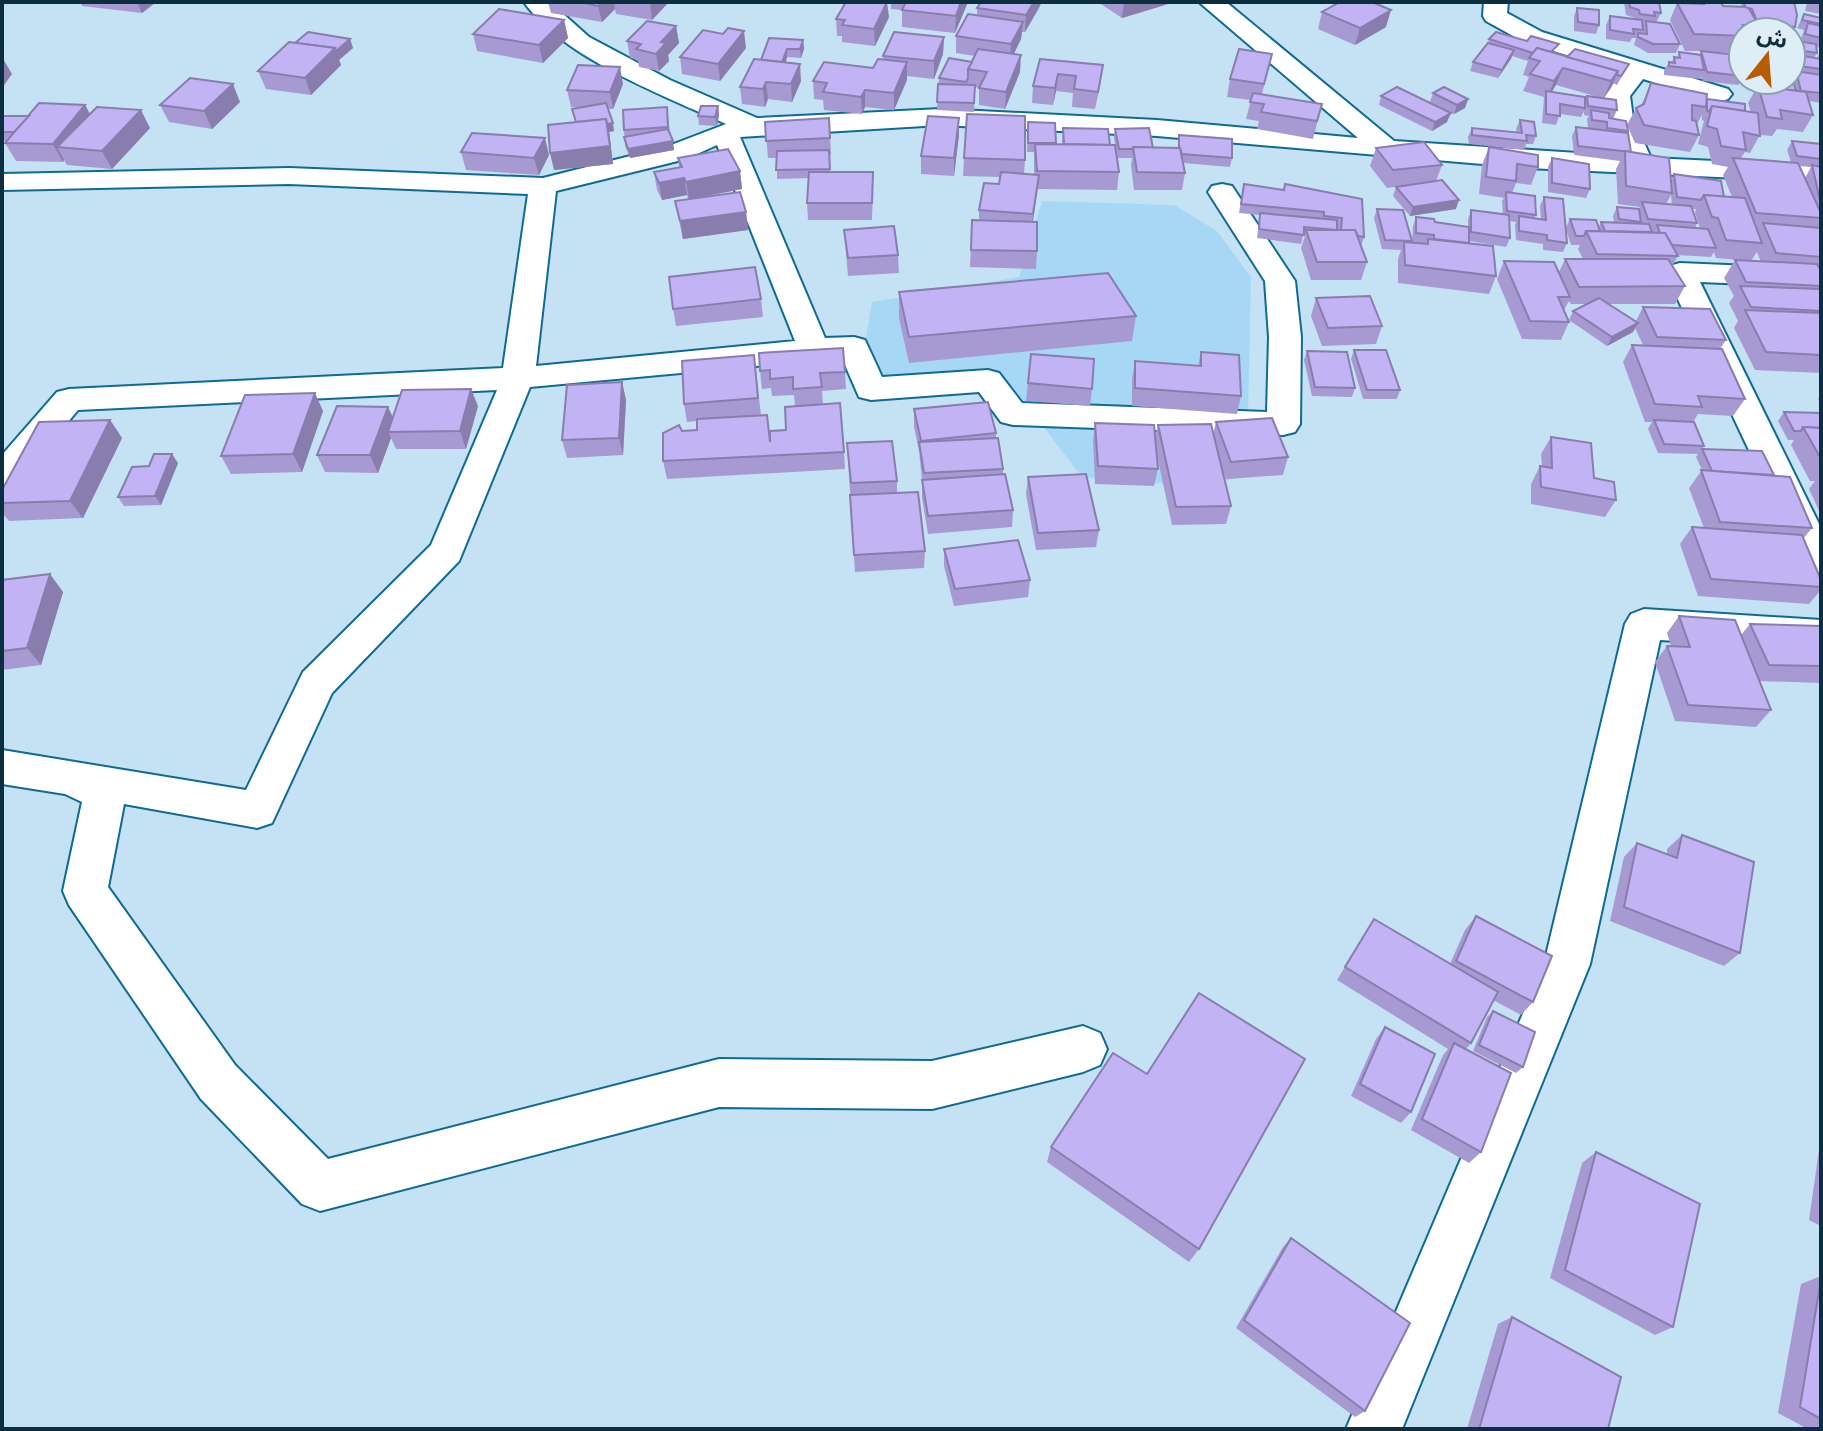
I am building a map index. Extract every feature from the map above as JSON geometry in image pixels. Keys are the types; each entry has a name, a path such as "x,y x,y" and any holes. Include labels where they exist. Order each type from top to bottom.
{"street":[{"path":"536,2 580,42 739,129 814,349"},
{"path":"1211,2 1387,149"},
{"path":"1496,2 1495,16 1533,37 1719,94"},
{"path":"1637,69 1617,96 1620,118 1642,167"},
{"path":"2,182 289,176 543,186 676,153 739,129 941,117 1157,128 1387,149 1642,167 1821,174"},
{"path":"2,767 257,810 317,683 446,552 518,378 543,186"},
{"path":"2,477 69,400 518,378 854,347 871,389 988,381 1013,414 1283,424 1285,337 1280,281 1222,192"},
{"path":"1821,278 1680,272 1821,565"},
{"path":"1374,1429 1567,964 1644,624 1821,635"},
{"path":"2,791 107,783"},
{"path":"107,783 85,891 218,1082 320,1186 719,1083 932,1085 1083,1049"}],"shaded area":[{"path":"1042,201 1174,205 1217,231 1251,277 1248,415 1265,474 1191,486 1082,477 1011,385 860,373 872,302 1019,277"}],"building":[{"path":"580,2 602,2 598,6"},
{"path":"846,2 887,2 874,29 842,25 845,20 836,19"},
{"path":"906,2 961,2 956,16 902,10"},
{"path":"981,2 1034,2 1026,15 977,8"},
{"path":"1340,2 1372,2 1391,10 1360,28 1322,12"},
{"path":"1629,2 1659,2 1661,13 1654,12 1655,16 1640,14 1639,10 1630,7"},
{"path":"1721,2 1723,6 1748,7 1753,16 1727,16 1727,35 1694,34 1677,3"},
{"path":"1744,2 1794,2 1797,15 1755,16 1752,9 1745,7"},
{"path":"1577,8 1599,10 1599,25 1578,22"},
{"path":"499,9 564,20 539,45 473,34"},
{"path":"968,14 1023,22 1011,44 956,36"},
{"path":"1804,14 1821,18 1821,24 1807,21 1807,16"},
{"path":"1610,16 1642,20 1643,30 1633,29 1634,34 1610,30"},
{"path":"647,21 676,26 661,42 666,43 656,54 636,49 641,44 627,41"},
{"path":"1646,21 1670,24 1680,44 1653,44 1638,37 1638,33 1647,34"},
{"path":"1808,23 1821,26 1821,38 1807,34"},
{"path":"728,28 744,31 718,64 680,57 703,30 723,34"},
{"path":"308,32 350,39 336,51 335,48 295,43"},
{"path":"894,32 944,37 934,61 883,56"},
{"path":"1496,32 1527,41 1531,36 1559,44 1551,52 1537,48 1533,53 1489,39"},
{"path":"769,38 803,40 800,49 787,49 782,62 761,60"},
{"path":"289,42 335,48 305,78 258,71"},
{"path":"1488,43 1514,50 1502,70 1473,62"},
{"path":"1807,43 1816,44 1817,53 1807,51"},
{"path":"1537,48 1618,71 1611,81 1563,68 1554,81 1530,74 1540,61 1529,58"},
{"path":"978,49 1021,55 1006,92 979,88 987,72 968,69"},
{"path":"1239,49 1272,54 1264,84 1230,79"},
{"path":"1575,49 1629,64 1621,76 1617,75 1618,71 1567,57"},
{"path":"1701,51 1727,54 1727,74 1707,72"},
{"path":"1679,52 1701,55 1704,70 1669,66 1669,62 1675,63 1674,57 1680,58"},
{"path":"1807,57 1821,59 1821,69 1807,67"},
{"path":"949,58 972,62 966,82 939,78"},
{"path":"754,59 800,64 791,84 766,82 763,89 740,87"},
{"path":"878,59 907,62 894,93 865,90 861,97 823,92 827,83 813,81 824,62 873,68"},
{"path":"1040,59 1103,65 1098,92 1074,89 1076,76 1058,74 1055,88 1033,86"},
{"path":"578,65 620,67 610,92 567,90"},
{"path":"1807,73 1821,75 1821,93 1807,92"},
{"path":"190,78 233,84 204,111 160,105"},
{"path":"1651,83 1707,94 1706,107 1692,105 1692,120 1696,121 1699,135 1644,125 1636,108 1644,104"},
{"path":"938,84 975,85 974,103 937,102"},
{"path":"1397,87 1451,113 1435,122 1381,96"},
{"path":"1444,87 1468,99 1457,105 1433,93"},
{"path":"1546,91 1585,97 1585,108 1560,104 1560,116 1546,114"},
{"path":"1253,93 1322,104 1317,121 1261,112 1264,104 1250,102"},
{"path":"1807,95 1813,115 1780,110 1782,119 1767,117 1761,96"},
{"path":"1587,96 1616,100 1617,110 1588,106"},
{"path":"1707,99 1745,104 1745,111 1712,106 1709,112"},
{"path":"39,103 85,105 53,144 5,143"},
{"path":"606,103 613,123 607,124 606,119 576,122 572,109"},
{"path":"701,106 718,106 715,117 698,116"},
{"path":"1712,106 1758,113 1760,136 1743,132 1746,150 1721,146 1717,129 1707,126"},
{"path":"97,107 141,110 102,151 57,147"},
{"path":"667,107 668,127 624,130 623,110"},
{"path":"1591,110 1609,113 1609,118 1626,121 1628,131 1607,128 1607,122 1592,120"},
{"path":"967,114 1025,116 1025,160 964,158"},
{"path":"2,116 29,116 14,132 2,132"},
{"path":"928,116 959,118 954,158 921,156"},
{"path":"829,118 830,138 766,141 765,122"},
{"path":"606,119 610,146 550,153 548,125"},
{"path":"1520,120 1534,122 1536,136 1526,135 1527,141 1472,135 1472,128 1522,133"},
{"path":"1028,122 1055,123 1056,143 1028,143"},
{"path":"1576,127 1628,133 1631,152 1578,146"},
{"path":"1063,128 1108,129 1110,145 1064,144"},
{"path":"1149,128 1153,148 1119,149 1115,129"},
{"path":"668,129 673,141 628,149 624,137"},
{"path":"472,133 545,138 534,158 461,152"},
{"path":"1179,135 1232,139 1232,158 1182,154"},
{"path":"1792,141 1821,144 1821,159 1797,156"},
{"path":"1424,142 1442,165 1393,170 1376,148"},
{"path":"1035,144 1115,145 1119,172 1037,171"},
{"path":"1133,147 1180,148 1185,173 1137,172"},
{"path":"1489,147 1538,155 1538,167 1517,164 1516,181 1486,177"},
{"path":"728,149 740,171 686,182 684,178 659,183 654,172 682,167 678,158"},
{"path":"829,150 830,169 776,170 777,151"},
{"path":"1625,151 1669,158 1672,193 1626,186"},
{"path":"1552,158 1589,164 1590,189 1552,183"},
{"path":"1733,158 1798,163 1821,218 1756,213"},
{"path":"1812,165 1821,167 1821,200 1820,200"},
{"path":"809,172 873,172 872,203 807,203"},
{"path":"1001,172 1039,175 1033,214 979,210 984,183 999,184"},
{"path":"1674,174 1721,181 1724,197 1704,195 1701,200 1677,197"},
{"path":"1442,180 1459,200 1413,207 1396,187"},
{"path":"1244,184 1284,190 1285,184 1362,199 1364,237 1358,236 1355,230 1341,230 1342,218 1324,216 1324,212 1241,204"},
{"path":"740,192 746,212 680,221 675,201"},
{"path":"1506,192 1535,196 1536,215 1507,211"},
{"path":"1704,195 1745,198 1762,243 1726,240 1718,218 1712,217"},
{"path":"1544,197 1563,199 1567,243 1547,240 1547,235 1519,231 1519,216 1546,220"},
{"path":"1642,202 1691,206 1697,223 1648,219"},
{"path":"1617,207 1639,209 1641,222 1619,219"},
{"path":"1377,209 1403,210 1412,241 1385,240"},
{"path":"1471,210 1509,215 1510,238 1471,232"},
{"path":"1260,213 1337,220 1337,230 1304,227 1304,235 1259,229"},
{"path":"1416,217 1469,227 1469,243 1434,239 1434,235 1416,233"},
{"path":"1570,219 1596,220 1600,231 1586,231 1584,236 1576,236"},
{"path":"972,220 1037,222 1037,251 971,250"},
{"path":"1601,222 1649,224 1652,232 1605,231"},
{"path":"1763,223 1821,228 1821,257 1776,253"},
{"path":"1657,225 1708,229 1716,248 1672,245"},
{"path":"894,226 898,255 848,258 844,230"},
{"path":"1306,230 1355,230 1367,262 1317,262"},
{"path":"1586,231 1665,233 1678,256 1597,254"},
{"path":"1428,239 1493,246 1496,276 1405,265 1404,242 1428,244"},
{"path":"1565,259 1668,259 1685,286 1579,287"},
{"path":"1735,260 1817,264 1821,271 1821,286 1746,282"},
{"path":"1504,261 1554,262 1570,297 1558,297 1569,322 1530,321"},
{"path":"755,267 761,299 673,309 669,277"},
{"path":"1108,273 1136,316 909,337 899,292"},
{"path":"1740,286 1821,289 1821,311 1751,307"},
{"path":"1370,296 1382,326 1328,328 1316,298"},
{"path":"1599,298 1638,323 1612,337 1573,311"},
{"path":"1643,307 1710,309 1726,340 1657,337"},
{"path":"1745,310 1821,313 1821,355 1766,352"},
{"path":"1632,345 1722,349 1745,399 1698,396 1702,407 1655,404"},
{"path":"843,348 845,372 820,373 822,387 793,389 793,377 770,379 770,370 760,371 759,353"},
{"path":"1354,350 1386,350 1400,390 1367,390"},
{"path":"1307,351 1347,352 1355,388 1315,387"},
{"path":"1201,352 1239,355 1241,396 1135,388 1135,361 1201,366"},
{"path":"1031,354 1094,359 1092,389 1028,383"},
{"path":"754,355 758,398 684,404 682,361"},
{"path":"622,382 619,438 562,440 567,385"},
{"path":"471,389 460,431 388,432 402,390"},
{"path":"315,393 293,454 221,456 245,395"},
{"path":"988,402 996,433 921,441 914,409"},
{"path":"840,403 844,452 663,461 663,433 679,425 682,431 697,430 697,419 767,415 770,442 770,431 786,430 785,407"},
{"path":"337,406 388,407 370,455 317,455"},
{"path":"1784,412 1821,413 1821,428 1803,427 1801,431 1794,431"},
{"path":"1272,418 1288,457 1231,462 1216,422"},
{"path":"110,420 70,501 2,503 2,490 39,422"},
{"path":"1654,420 1694,422 1704,446 1664,444"},
{"path":"1095,423 1154,425 1158,469 1098,466"},
{"path":"1211,424 1231,506 1176,507 1158,425"},
{"path":"1803,427 1821,428 1821,459"},
{"path":"1551,437 1591,443 1594,478 1614,482 1616,500 1541,487 1540,466 1552,468"},
{"path":"998,438 1003,469 924,473 919,442"},
{"path":"892,441 897,481 851,483 847,443"},
{"path":"1702,449 1762,451 1774,475 1712,471"},
{"path":"154,454 172,454 155,496 118,497 132,467 149,466"},
{"path":"1701,470 1790,477 1812,528 1720,522"},
{"path":"1005,474 1013,510 928,516 922,480"},
{"path":"1086,474 1099,530 1038,533 1028,477"},
{"path":"918,492 925,551 854,555 850,495"},
{"path":"1692,527 1802,535 1821,580 1821,587 1711,579"},
{"path":"1018,540 1030,580 955,589 944,549"},
{"path":"50,574 27,648 2,651 2,580"},
{"path":"1679,616 1735,620 1771,710 1688,705 1667,646 1690,647"},
{"path":"1750,624 1821,626 1821,666 1769,665"},
{"path":"1682,835 1754,862 1740,953 1624,907 1637,843 1677,858"},
{"path":"1476,916 1552,956 1533,1002 1456,961"},
{"path":"1374,919 1498,992 1471,1043 1345,967"},
{"path":"1199,993 1305,1059 1199,1249 1051,1147 1113,1053 1147,1074"},
{"path":"1493,1011 1535,1032 1523,1067 1479,1045"},
{"path":"1385,1027 1435,1054 1411,1112 1360,1084"},
{"path":"1454,1043 1511,1073 1481,1152 1422,1119"},
{"path":"1596,1152 1700,1204 1673,1327 1565,1270"},
{"path":"1291,1238 1410,1323 1365,1411 1244,1320"},
{"path":"1821,1279 1821,1419 1800,1407"},
{"path":"1512,1317 1621,1377 1608,1429 1479,1429"}]}
